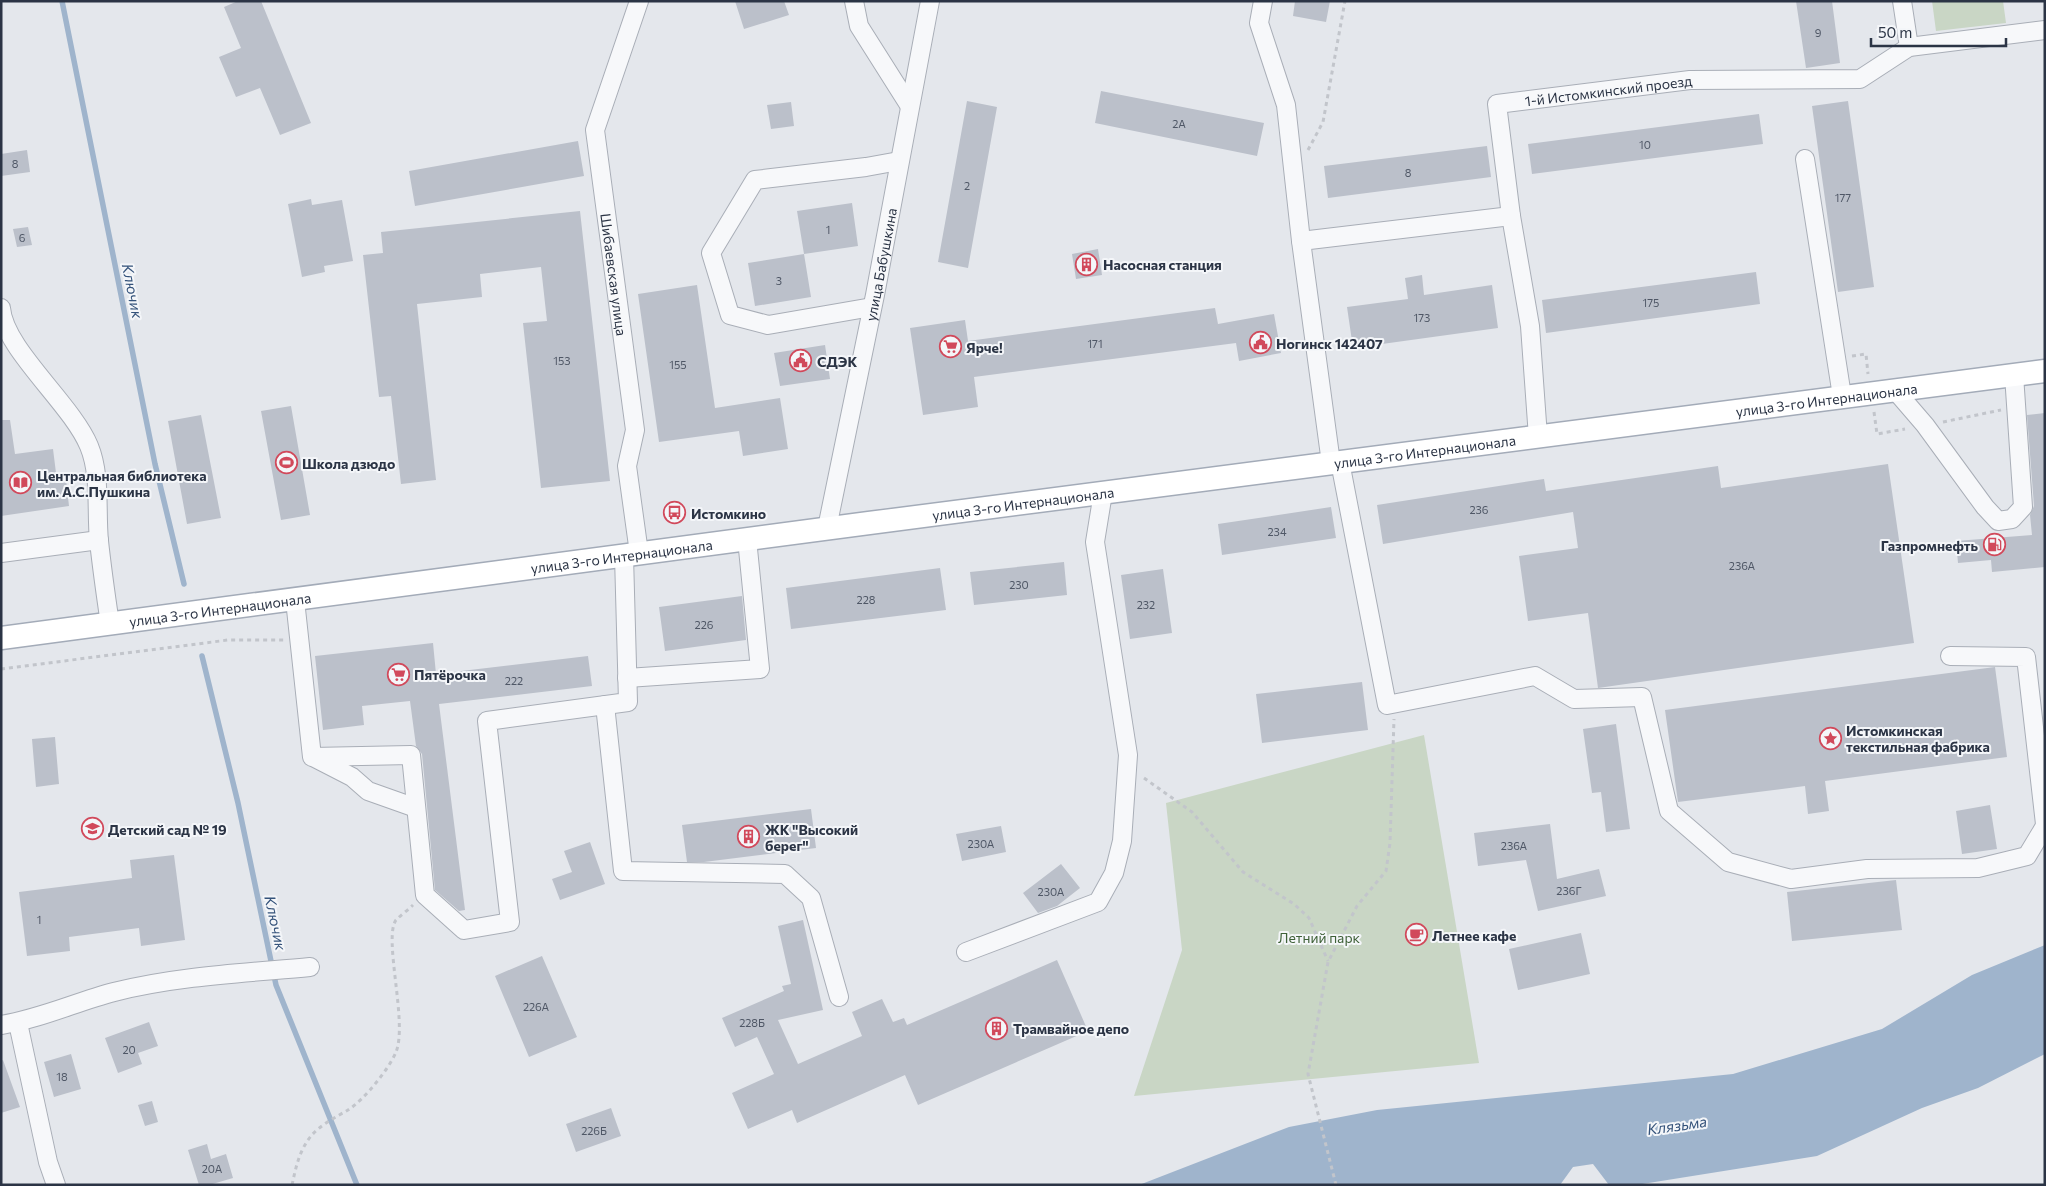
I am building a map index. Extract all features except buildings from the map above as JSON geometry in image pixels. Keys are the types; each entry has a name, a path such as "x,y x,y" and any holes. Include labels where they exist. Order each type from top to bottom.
{"main road":[{"name":"улица 3-го Интернационала","path":"1,638 827,528 2045,371"}],"street":[{"name":"Шибаевская улица","path":"605,705 628,702 631,555 628,466 635,430 595,130 639,1"},
{"path":"854,1 860,26 910,105"},
{"name":"улица Бабушкина","path":"827,528 872,307 930,1"},
{"path":"1263,1 1259,23 1286,105 1301,241 1336,463 1391,704 1535,676 1574,699 1642,697 1669,811 1728,862 1791,879 1867,869 1978,868 2027,856 2045,825 2026,657 1950,656"},
{"path":"1902,1 1909,47"},
{"name":"1-й Истомкинский проезд","path":"1538,437 1530,326 1511,216 1496,104 1690,80 1860,79 1909,47 2045,30"},
{"path":"1805,159 1842,396"},
{"path":"872,307 768,325 730,315 711,253 755,180 866,167 899,161"},
{"path":"1301,241 1511,216"},
{"path":"1,308 2,318 11,337 74,420 89,446 96,479 99,540 110,624"},
{"path":"1894,389 1925,426 1985,507 1998,521 2012,519 2023,507 2014,375"},
{"path":"966,952 1098,902 1114,874 1122,841 1128,755 1095,542 1103,493"},
{"path":"627,678 760,669 747,539"},
{"path":"1,554 99,540"},
{"path":"295,600 312,757"},
{"path":"312,757 411,755 425,895 464,930 510,922 487,721 605,705 623,871 785,874 811,898 839,997"},
{"path":"312,757 352,777 368,790 416,808"},
{"path":"56,1185 10,1024 115,992 213,975 310,967"}],"path":[{"path":"1294,177 1323,122 1345,1"},
{"path":"1,669 228,640 299,639"},
{"path":"1336,1185 1308,1074 1328,962 1357,906 1386,871 1390,843 1391,704"},
{"path":"1128,755 1141,776 1192,812 1242,872 1294,904 1309,918 1328,962"},
{"path":"292,1185 298,1156 312,1135 350,1109 374,1085 396,1052 400,1024 394,966 395,921 425,895"}],"green space":[{"path":"1932,1 2003,1 2006,23 1936,31"},
{"name":"Летний парк","path":"1424,735 1479,1063 1134,1096 1182,950 1166,803"}],"water":[{"name":"Клязьма","path":"2045,945 2045,1054 1978,1088 1922,1108 1817,1156 1636,1185 1609,1185 1593,1164 1573,1167 1560,1185 1139,1185 1289,1127 1377,1110 1733,1074 1882,1029 1972,975"}],"waterway":[{"name":"Ключик","path":"62,1 155,464 184,584"},
{"name":"Ключик","path":"202,656 238,803 276,985 357,1185"}],"place":[{"name":"Насосная станция","path":"1087,264"},
{"name":"Ногинск 142407","path":"1260,343"},
{"name":"Ярче!","path":"950,347"},
{"name":"СДЭК","path":"801,361"},
{"name":"Школа дзюдо","path":"286,463"},
{"name":"Центральная библиотека им. А.С.Пушкина","path":"21,483"},
{"name":"Истомкино","path":"675,513"},
{"name":"Газпромнефть","path":"1994,545"},
{"name":"Пятёрочка","path":"398,674"},
{"name":"Истомкинская текстильная фабрика","path":"1830,738"},
{"name":"Детский сад № 19","path":"92,829"},
{"name":"ЖК \"Высокий берег\"","path":"749,837"},
{"name":"Летнее кафе","path":"1416,935"},
{"name":"Трамвайное депо","path":"997,1028"}]}
